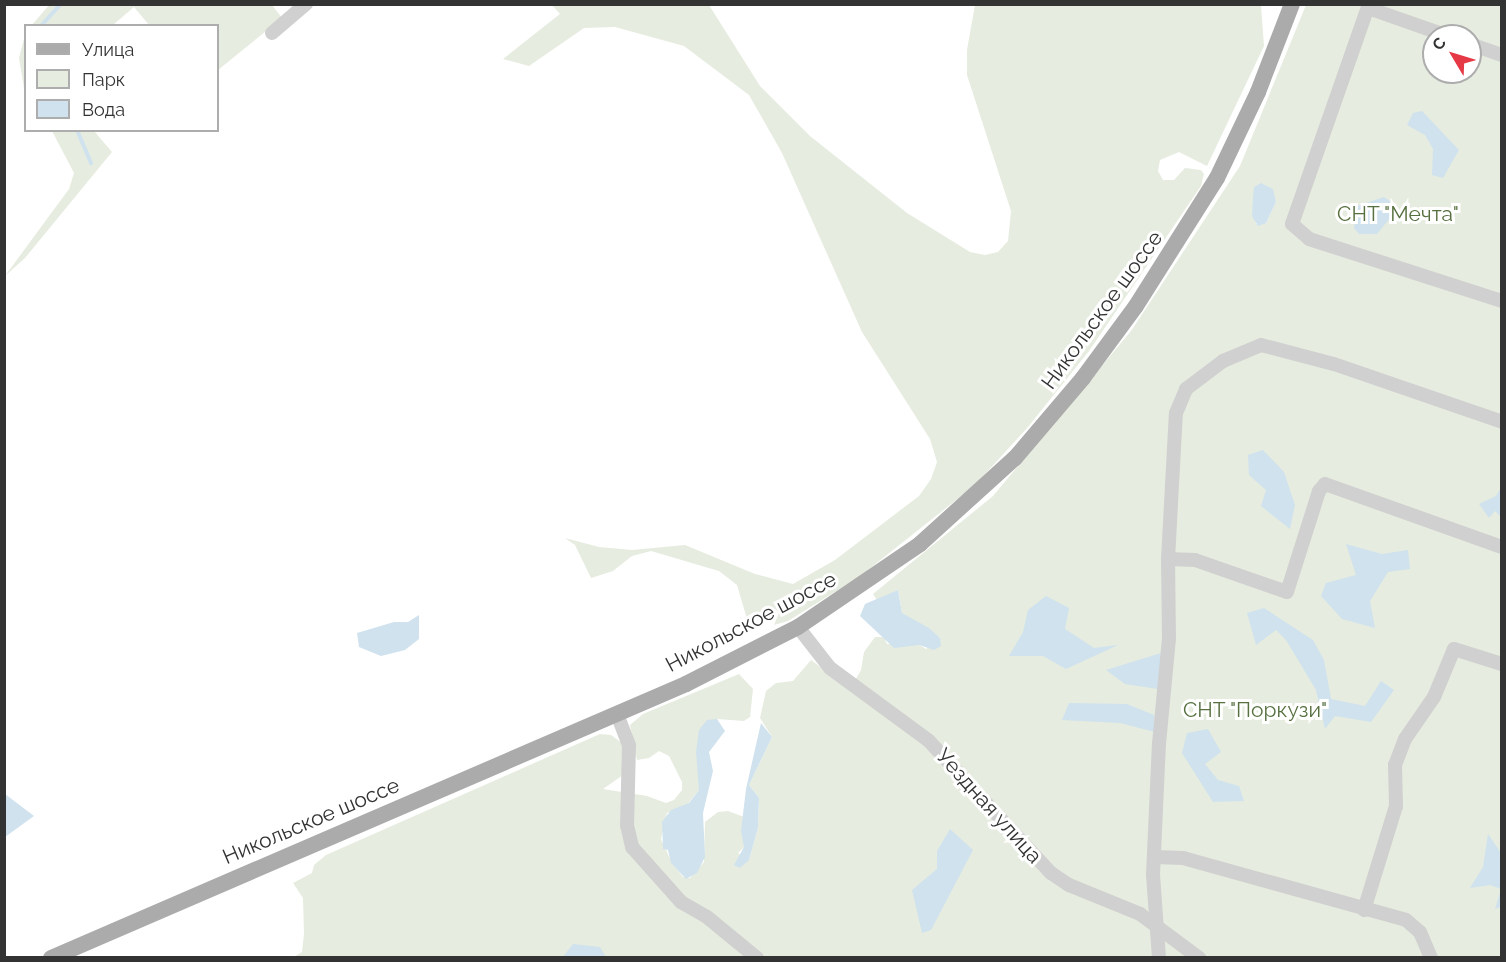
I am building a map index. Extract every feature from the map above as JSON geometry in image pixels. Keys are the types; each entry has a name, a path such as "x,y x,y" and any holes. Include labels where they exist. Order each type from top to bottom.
{"main road":[{"name":"Никольское шоссе","path":"51,957 618,714 798,627 879,575 984,490 1083,378 1174,249 1217,178 1258,92 1292,4"}],"street":[{"path":"272,33 306,4"},
{"path":"1422,26 1369,6 1292,224 1309,239 1502,301"},
{"path":"1482,48 1502,55"},
{"path":"1159,957 1159,928 1154,911 1159,744 1169,639 1168,559 1176,413 1186,389 1223,361 1261,345 1334,363 1502,422"},
{"path":"1168,559 1195,560 1287,592 1319,491 1325,484 1502,547"},
{"name":"Уездная улица","path":"798,627 830,668 929,741 1051,873 1069,885 1140,914 1199,957"},
{"path":"1364,910 1396,806 1395,765 1405,739 1434,697 1454,649 1502,664"},
{"path":"618,714 629,745 627,825 632,847 681,902 707,916 757,957"},
{"path":"1155,857 1183,858 1406,920 1420,932 1431,957"}],"green space":[{"path":"50,4 272,5 282,18 219,69 219,24 148,24 134,7 114,24 33,24"},
{"path":"552,5 709,5 760,86 810,136 907,213 970,252 985,255 998,252 1008,241 1011,211 967,75 967,50 975,5 1261,5 1264,46 1207,166 1179,152 1160,160 1158,171 1163,180 1174,180 1185,168 1201,170 1204,174 1201,186 1089,351 1028,427 975,485 859,577 788,621 774,625 779,613 775,609 747,619 737,585 719,571 651,551 632,556 613,571 591,578 575,545 565,538 599,547 632,550 685,545 755,574 793,584 835,560 919,496 931,479 937,462 930,439 862,332 782,153 749,95 684,46 615,27 584,28 529,66 503,59 560,14"},
{"name":"СНТ \"Поркузи\"","path":"1306,5 1501,5 1501,957 292,958 302,952 304,934 303,898 293,883 312,873 314,865 326,855 600,734 611,735 622,743 626,765 623,775 603,789 647,796 666,803 674,800 682,790 682,782 669,756 659,751 649,758 637,760 630,725 643,714 739,674 753,689 750,717 744,721 717,719 699,730 699,790 686,806 667,813 661,839 672,863 683,877 690,878 704,862 705,822 718,812 728,811 744,817 744,847 738,853 749,860 758,828 759,798 749,785 772,737 760,718 766,691 776,683 793,681 811,660 850,689 861,670 864,652 875,637 884,637 887,644 919,645 926,649 940,638 902,613 898,590 877,600 873,594 993,496 1131,331 1240,166","holes":["1272,193 1276,202 1266,223 1256,224 1254,194"]},
{"path":"24,39 24,88 19,58"},
{"path":"53,132 95,132 112,152 25,258 5,276 69,189 74,173"}],"water":[{"path":"1422,111 1459,150 1443,178 1432,175 1433,149 1425,135 1407,125 1413,113"},
{"path":"1261,183 1273,189 1276,202 1266,223 1258,226 1252,216 1253,199 1254,187"},
{"path":"1384,197 1391,202 1390,218 1377,234 1359,234 1354,228 1357,206"},
{"path":"1263,450 1284,472 1295,505 1290,529 1261,506 1266,490 1249,475 1248,455"},
{"path":"1501,488 1501,517 1495,511 1489,518 1479,504 1496,496"},
{"path":"1346,544 1382,554 1408,550 1410,569 1388,572 1370,601 1375,628 1342,619 1321,596 1326,583 1356,575"},
{"path":"898,590 902,613 929,628 940,638 941,646 934,650 919,645 894,648 860,616 865,604"},
{"path":"1046,596 1069,608 1065,629 1094,648 1118,645 1066,669 1043,656 1009,656 1023,632 1028,610"},
{"path":"1264,608 1313,640 1324,660 1331,699 1365,706 1381,681 1394,690 1371,722 1335,716 1325,729 1316,690 1286,640 1276,630 1256,645 1247,613"},
{"path":"419,615 419,639 405,650 381,656 359,647 357,633 394,622 408,622"},
{"path":"1161,653 1158,689 1125,684 1106,670"},
{"path":"1069,703 1127,704 1154,715 1155,732 1120,723 1062,720"},
{"path":"717,719 725,731 709,752 713,771 703,813 705,857 697,873 686,879 671,863 668,850 663,849 662,822 671,810 689,803 699,790 696,752 699,730 707,720"},
{"path":"761,723 772,737 749,785 759,798 758,828 749,860 740,868 734,865 744,847 741,831 746,789"},
{"path":"1208,729 1221,752 1205,764 1218,780 1239,786 1244,801 1213,802 1182,753 1187,733"},
{"path":"5,794 34,816 5,837"},
{"path":"950,829 973,850 931,930 922,933 912,890 937,869 937,851"},
{"path":"1488,834 1501,853 1501,889 1490,885 1470,888 1483,867"},
{"path":"1501,889 1501,907 1495,909"},
{"path":"573,944 600,947 606,957 563,957"}],"waterway":[{"path":"43,24 61,4"},
{"path":"78,132 91,163"}],"park label":[{"name":"СНТ \"Мечта\"","path":"1398,214"}]}
